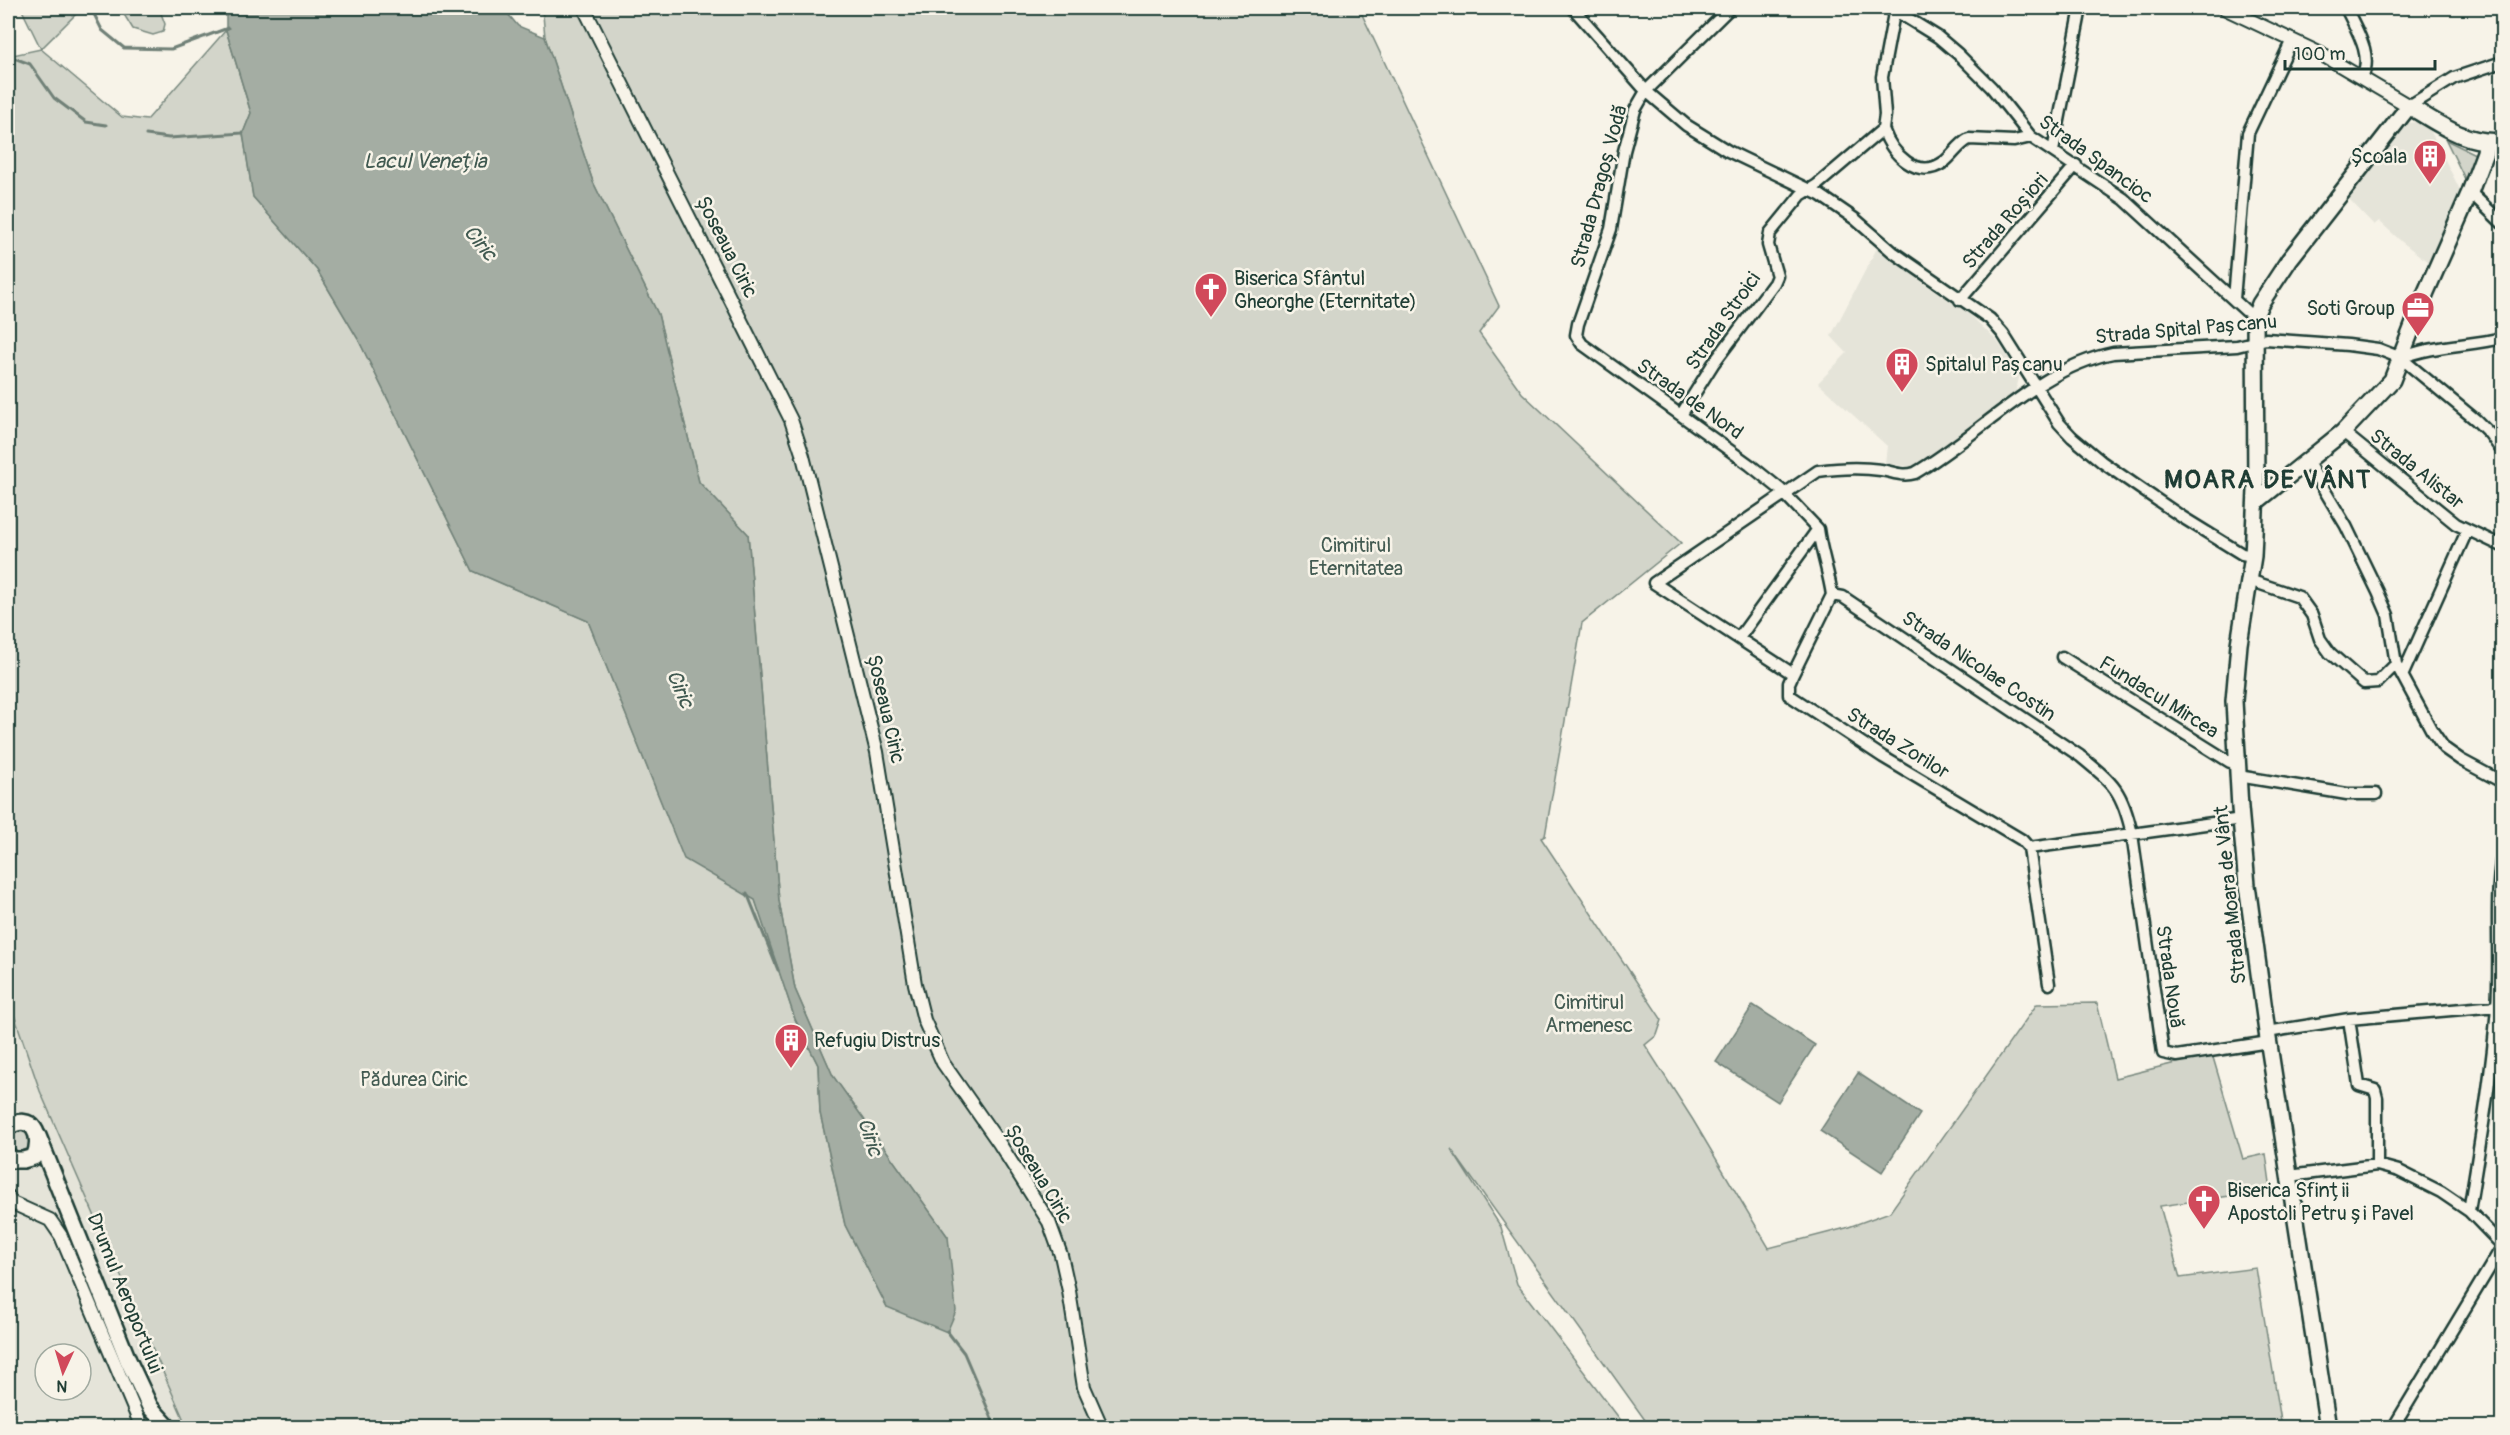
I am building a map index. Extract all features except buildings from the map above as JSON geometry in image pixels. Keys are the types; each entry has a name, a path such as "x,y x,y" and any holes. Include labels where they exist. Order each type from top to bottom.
{"main road":[{"path":"2255,316 2260,304 2289,260 2409,106 2461,135 2486,143 2502,141"},
{"path":"2256,502 2343,432 2392,380 2426,292 2470,192 2485,152 2486,143"},
{"name":"Strada Moara de Vânt","path":"2255,316 2256,502 2253,556 2248,580 2234,700 2238,770 2247,885 2328,1428"},
{"path":"8,1127 14,1123 26,1123 36,1131 38,1136 39,1146 34,1157 13,1161"},
{"name":"Drumul Aeroportului","path":"38,1136 128,1360 150,1407 169,1428"},
{"path":"13,1161 52,1170"}],"street":[{"name":"Șoseaua Ciric","path":"584,8 792,420 878,752 913,973 924,1020 943,1063 999,1143 1049,1222 1061,1255 1069,1291 1084,1386 1102,1428"},
{"path":"1573,8 1646,91 1686,125 1728,151 1820,195 1855,219 1893,252 1990,320 2003,334 2059,423 2102,462 2182,518 2242,554 2253,556"},
{"name":"Strada Dragoș Vodă","path":"1576,335 1614,218 1623,151 1631,122 1646,91 1730,8"},
{"path":"1894,8 1882,77 1885,115 1883,129 1891,146 1903,160 1914,167 1923,169 1938,166 1969,139 2014,141 2031,137"},
{"name":"Strada Spancioc","path":"1894,8 1938,37 1958,54 1986,81 2031,137 2101,182 2149,220 2255,316"},
{"path":"2053,151 2081,8"},
{"path":"2224,8 2362,77 2409,106 2454,78 2502,62"},
{"path":"2346,8 2366,55 2366,70 2362,77"},
{"path":"2234,299 2248,133 2292,40"},
{"name":"Strada Stroici","path":"1681,415 1713,364 1774,283 1777,276 1768,245 1770,233 1802,195 1883,129"},
{"name":"Strada Roșiori","path":"1960,300 2076,165"},
{"path":"2470,192 2502,223"},
{"name":"Strada de Nord","path":"1576,335 1582,344 1750,465 1784,494"},
{"path":"2502,338 2473,345 2422,349 2401,358 2476,420 2502,451"},
{"name":"Strada Spital Pașcanu","path":"1739,638 1654,583 1818,471 1839,468 1882,470 1905,476 1915,473 2036,388 2094,356 2113,352 2254,349 2266,339 2348,345 2378,350 2401,358"},
{"name":"Strada Alistar","path":"2343,432 2434,508 2467,531 2502,546"},
{"path":"2307,461 2346,526 2378,592 2388,615 2396,664 2431,729 2444,748 2502,782"},
{"path":"1784,494 1818,529 1820,549 1830,578 1832,595 1793,674 1739,638 1818,529"},
{"path":"2403,674 2467,531"},
{"path":"2248,580 2299,597 2312,615 2320,639 2330,653 2364,683 2378,682 2396,664"},
{"name":"Strada Nicolae Costin","path":"1832,595 1843,597 2080,756 2118,790 2124,802 2132,834"},
{"name":"Fundacul Mircea","path":"2062,657 2230,762 2238,770 2348,794 2376,794"},
{"name":"Strada Zorilor","path":"1793,674 1789,682 1789,695 1883,757 2022,840 2029,848"},
{"path":"2049,984 2029,848 2242,819"},
{"name":"Strada Nouă","path":"2132,834 2163,1053 2178,1056 2268,1037"},
{"path":"2469,1211 2490,1071 2497,1006 2496,911 2502,855"},
{"path":"2268,1037 2349,1019 2497,1006"},
{"path":"2349,1019 2359,1085 2375,1090 2378,1098 2377,1164"},
{"path":"2289,1176 2377,1164 2399,1171 2441,1192 2469,1211 2502,1246 2393,1428"},
{"path":"8,1196 10,1202 50,1220 61,1236 142,1428"}],"shaded area":[{"path":"2417,122 2429,128 2462,194 2432,265 2379,221 2374,225 2347,197 2408,123"},
{"path":"1877,248 1969,314 1997,341 2020,374 2013,402 1917,468 1885,463 1887,446 1818,383 1847,353 1831,336"},
{"path":"8,1000 46,1027 40,1092 187,1427 8,1427"}],"green space":[{"path":"21,8 82,8 41,49"},
{"path":"120,8 159,8 165,24 163,32 153,35 133,29"},
{"name":"Pădurea Ciric","path":"537,8 1359,8 1499,306 1479,333 1522,393 1681,543 1582,623 1545,836 1541,838 1662,1020 1657,1035 1645,1045 1693,1120 1769,1248 1846,1228 1890,1212 2037,1004 2097,1003 2115,1078 2212,1054 2243,1159 2266,1154 2271,1190 2160,1206 2180,1278 2256,1268 2282,1427 1650,1427 1451,1149 1501,1227 1517,1284 1626,1427 187,1427 40,1091 8,997 8,56 41,49 122,117 147,120 226,30 251,113 243,133 253,197 317,270 358,339 473,571 588,621 684,858 755,899 795,1019 818,1065 820,1113 845,1225 887,1307 948,1237 833,1076 795,989 779,901 748,534 699,482 658,314 593,182 545,37 543,15"},
{"path":"2446,140 2477,155 2467,183"},
{"path":"20,1130 29,1133 32,1142 29,1151 20,1154 11,1151 8,1142 11,1133"}],"water":[{"name":"Lacul Veneția","path":"226,8 503,8 518,26 545,37 593,182 658,314 699,482 748,534 779,901 795,989 833,1076 948,1237 956,1311 947,1332 887,1307 845,1225 820,1113 818,1065 795,1019 755,900 684,859 588,621 473,571 358,339 317,270 253,197 243,133 251,113 226,30"},
{"path":"1753,1005 1815,1045 1778,1102 1716,1062"},
{"path":"1858,1073 1920,1114 1882,1172 1820,1131"}],"waterway":[{"name":"Ciric","path":"91,8 102,30 124,48 171,49 228,28"},
{"path":"14,58 30,64 54,98 86,122 106,125"},
{"path":"146,135 169,138 243,133"},
{"name":"Ciric","path":"747,893 778,970"},
{"name":"Ciric","path":"947,1331 964,1353 996,1428"}],"place":[{"name":"Școala","path":"2430,185"},
{"name":"Biserica Sfântul Gheorghe (Eternitate)","path":"1211,318"},
{"name":"Soti Group","path":"2418,337"},
{"name":"Spitalul Pașcanu","path":"1902,393"},
{"name":"Refugiu Distrus","path":"791,1069"},
{"name":"Biserica Sfinții Apostoli Petru și Pavel","path":"2204,1230"}],"district":[{"name":"MOARA DE VÂNT","path":"2268,480"}],"park label":[{"name":"Cimitirul Eternitatea","path":"1356,556"},
{"name":"Cimitirul Armenesc","path":"1589,1014"}]}
